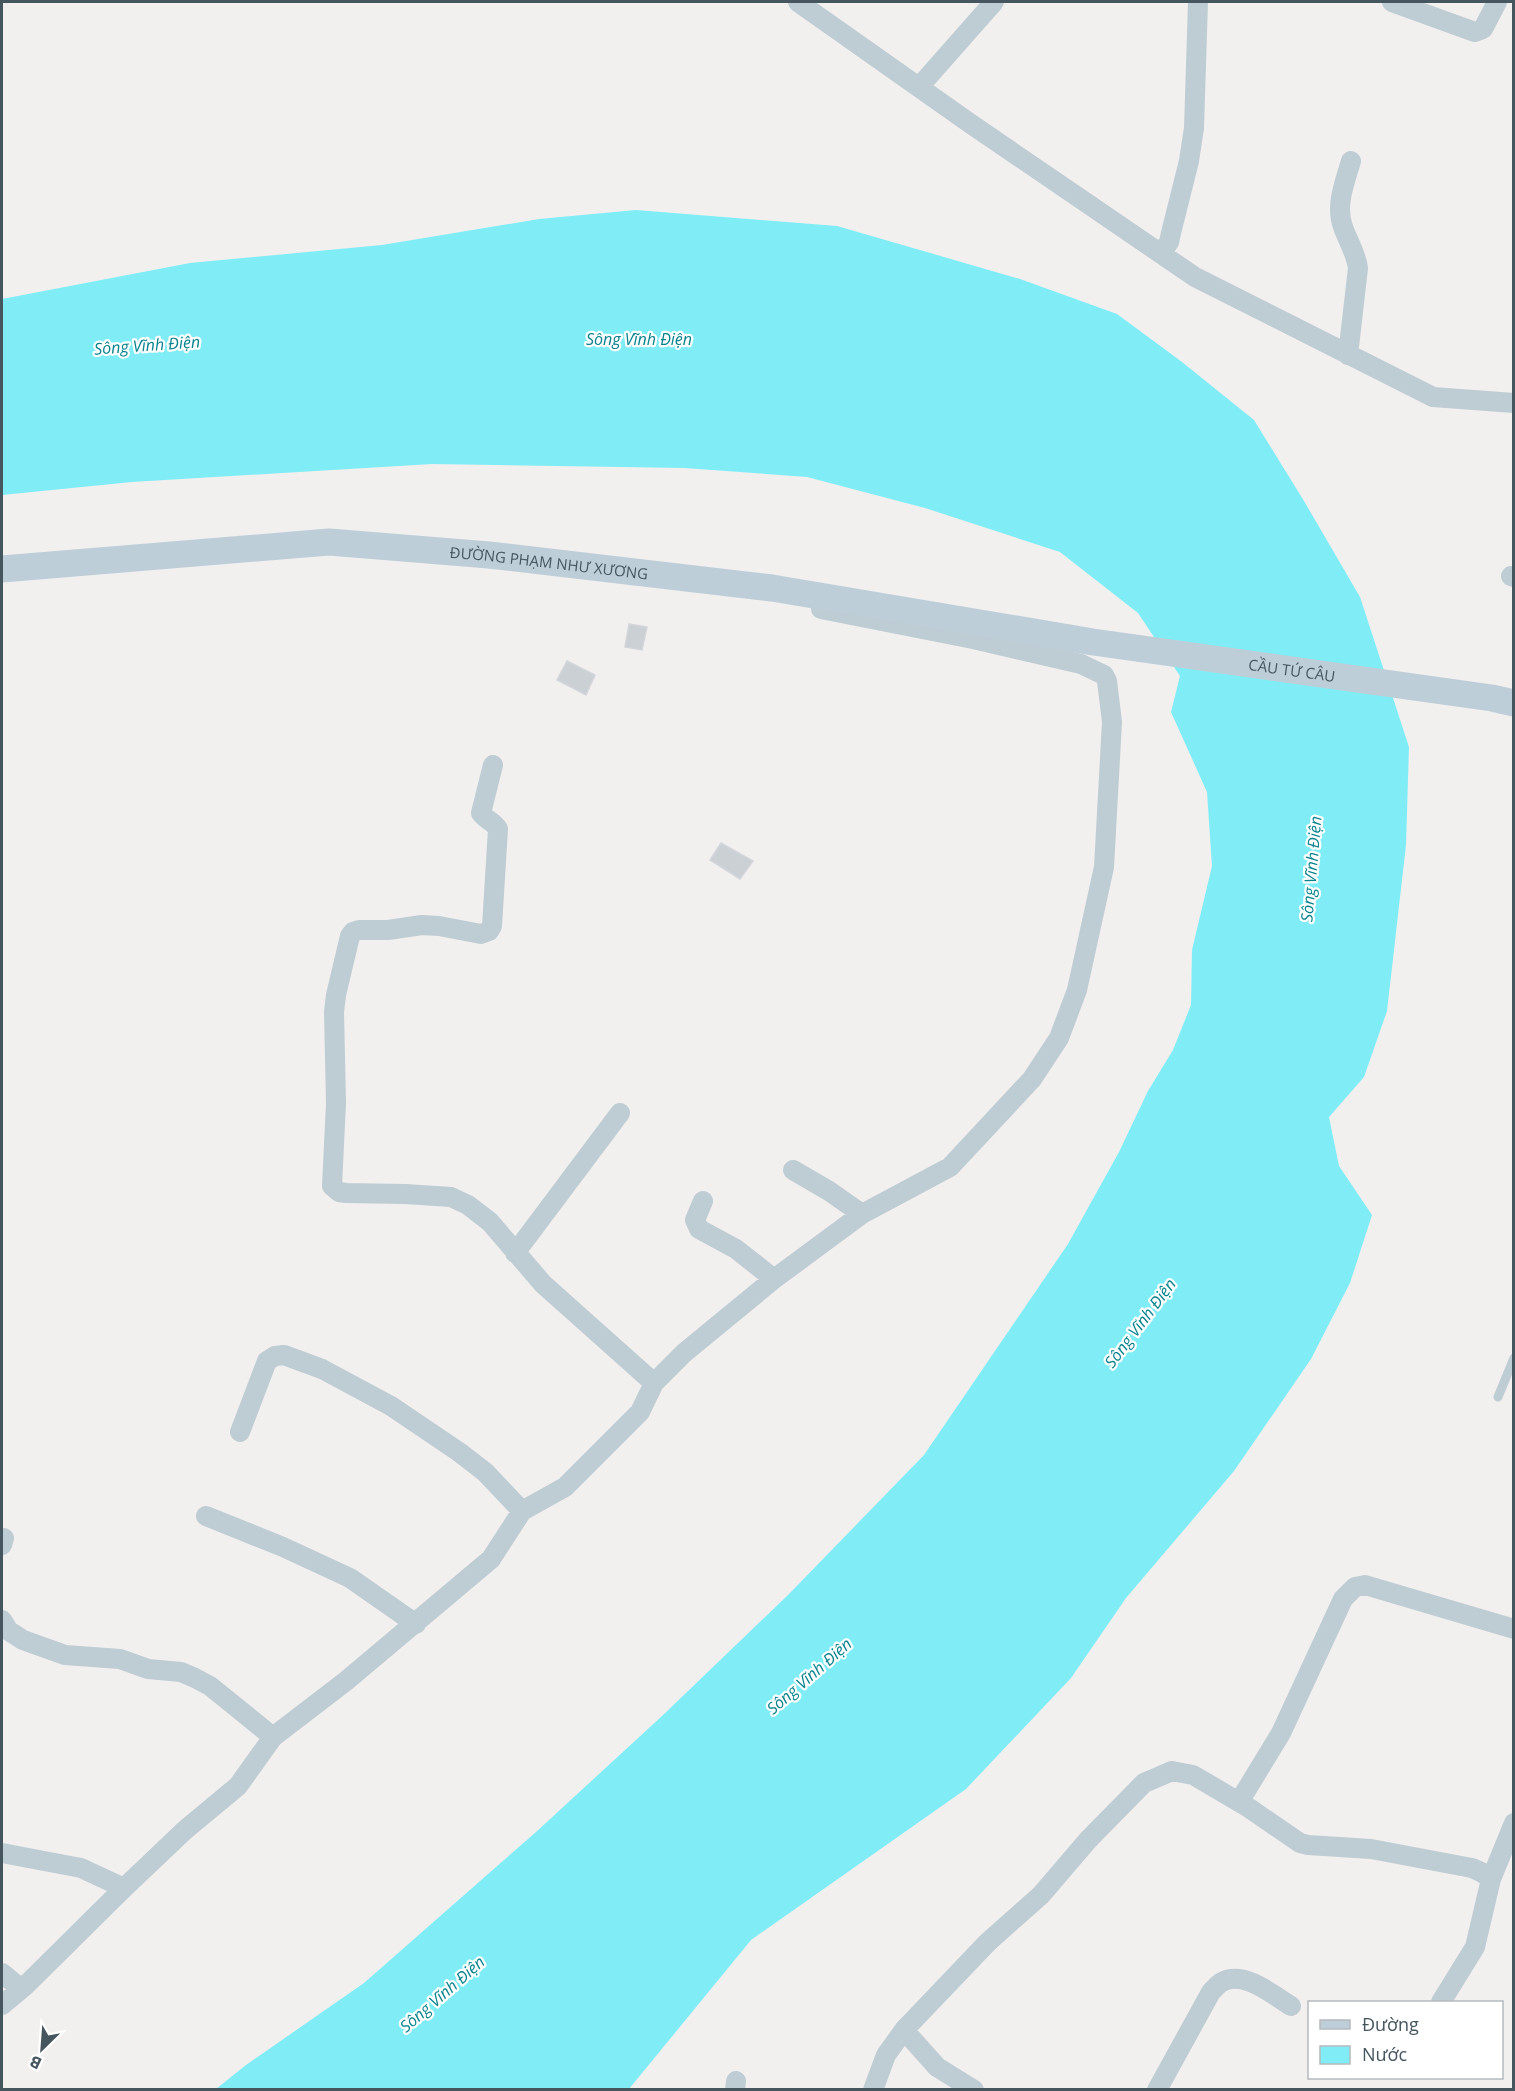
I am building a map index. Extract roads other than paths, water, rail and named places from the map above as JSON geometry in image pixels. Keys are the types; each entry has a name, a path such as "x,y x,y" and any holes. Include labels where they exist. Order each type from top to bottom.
{"main road":[{"name":"ĐƯỜNG PHẠM NHƯ XƯƠNG","path":"2,569 329,542 489,555 772,588 1093,642"},
{"name":"CẦU TỨ CÂU","path":"1093,642 1503,700"}],"street":[{"path":"798,2 1195,277 1432,397 1514,403"},
{"path":"919,87 994,2"},
{"path":"1161,254 1172,233 1189,161 1194,128 1198,2"},
{"path":"1392,2 1475,32 1483,28 1497,2"},
{"path":"1348,355 1358,268 1355,254 1343,227 1339,206 1351,161"},
{"path":"2,2005 185,1830 238,1786 273,1737 346,1682 491,1559 522,1511 565,1487 640,1412 654,1383 684,1353 774,1280 862,1214 950,1167 1032,1079 1059,1038 1077,990 1104,867 1112,722 1107,681 1104,675 1081,664 973,639 808,606 772,588"},
{"path":"493,765 481,813 498,829 492,926 489,931 481,934 422,925 388,930 359,930 350,936 334,1012 336,1103 331,1179 334,1190 346,1193 451,1197 468,1205 490,1222 543,1284 654,1383"},
{"path":"515,1253 620,1113"},
{"path":"793,1170 862,1214"},
{"path":"703,1201 695,1220 699,1229 736,1249 774,1280"},
{"path":"240,1432 267,1361 275,1356 284,1355 322,1369 391,1406 485,1472 522,1511"},
{"path":"206,1516 283,1547 350,1578 416,1624"},
{"path":"1239,1803 1281,1733 1343,1599 1354,1587 1365,1585 1514,1629"},
{"path":"2,1620 9,1631 23,1640 65,1654 120,1659 148,1668 181,1672 195,1678 210,1686 273,1737"},
{"path":"873,2090 886,2055 904,2030 988,1942 1041,1894 1101,1826 1144,1782 1172,1771 1193,1775 1300,1843 1405,1854 1472,1868 1491,1879"},
{"path":"1443,2001 1474,1947 1491,1879 1514,1823"},
{"path":"2,1853 81,1868 124,1887"},
{"path":"2,1973 21,1989"},
{"path":"1157,2090 1211,1992 1221,1982 1244,1980 1257,1985 1290,2006"},
{"path":"904,2030 938,2067 974,2090"}],"lane":[{"path":"1498,1397 1514,1359"}],"water":[{"name":"Sông Vĩnh Điện","path":"636,210 837,226 1020,279 1117,314 1182,362 1254,420 1360,597 1409,747 1406,845 1387,1011 1364,1077 1329,1117 1339,1166 1372,1215 1350,1283 1311,1359 1234,1471 1126,1598 1071,1678 966,1789 751,1940 629,2089 216,2089 246,2065 364,1983 536,1832 662,1716 788,1595 924,1455 1068,1244 1119,1152 1148,1091 1173,1050 1191,1005 1192,950 1212,866 1207,792 1171,712 1180,676 1138,613 1060,552 925,508 807,477 684,468 432,464 132,482 2,495 2,299 190,263 382,245 539,219"}]}
